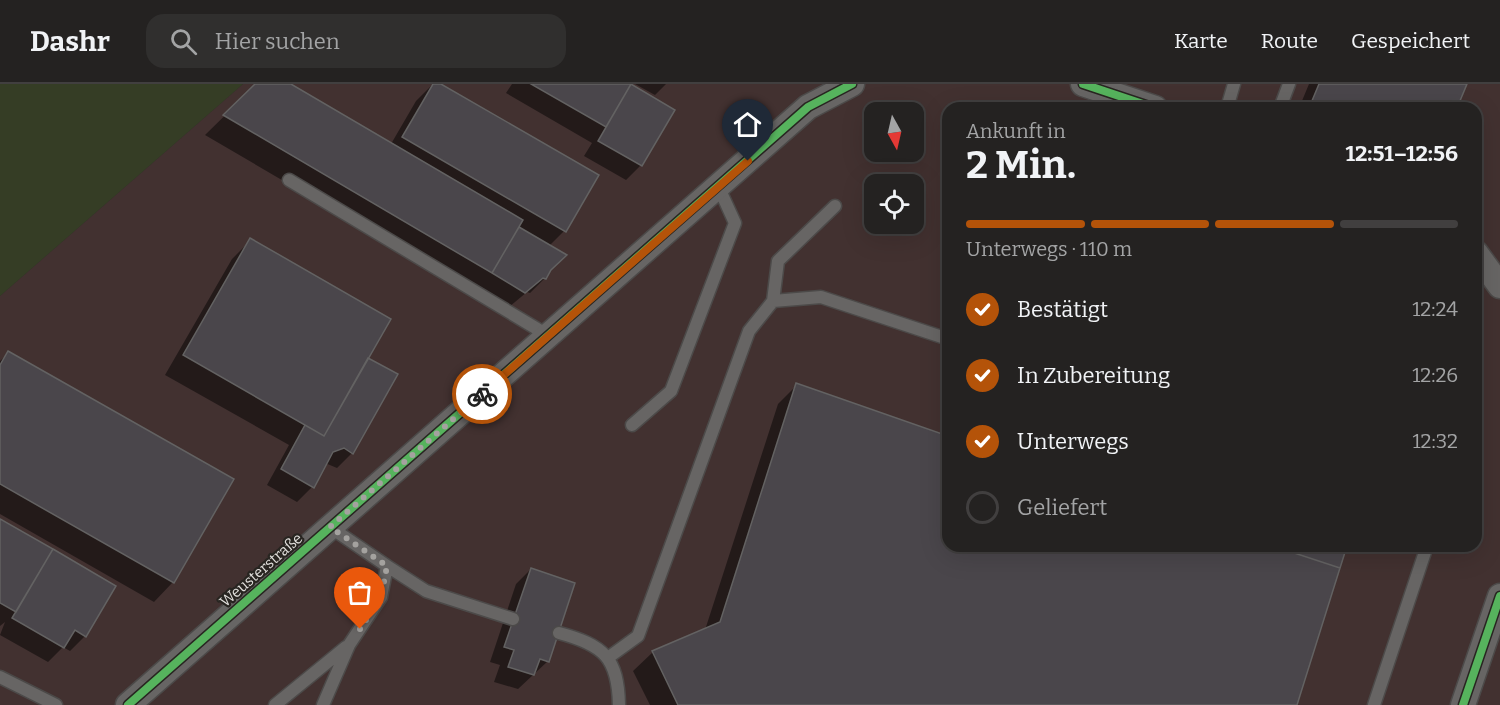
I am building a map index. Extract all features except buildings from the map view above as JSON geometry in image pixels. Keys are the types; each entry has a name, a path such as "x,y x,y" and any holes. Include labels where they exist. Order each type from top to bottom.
{"street":[{"name":"Weusterstraße","path":"128,705 719,188 827,90 852,84"},
{"path":"1083,84 1137,102"},
{"path":"1482,261 1500,286"},
{"path":"1463,705 1500,596"}],"lane":[{"path":"1229,102 1234,84"},
{"path":"1282,102 1289,84"},
{"path":"289,180 549,336"},
{"path":"632,424 671,391 735,224 719,188"},
{"path":"609,657 638,636 749,332 774,301 778,261 835,206"},
{"path":"774,301 821,297 942,337"},
{"path":"330,527 426,591 513,620"},
{"path":"1374,705 1425,552"},
{"path":"323,705 349,645 381,597 387,566"},
{"path":"559,633 581,638 609,657 619,682 619,705"},
{"path":"275,705 349,645"},
{"path":"0,677 56,705"}],"shaded area":[{"path":"243,84 1500,84 1500,705 0,705 0,296"}],"green space":[{"path":"0,84 243,84 0,296"}],"cycle path":[{"path":"128,705 808,107 852,84"},
{"path":"1083,84 1137,102"},
{"path":"1463,705 1500,596"}],"way so far":[{"path":"360,629 381,597 387,566 330,527 482,394"}],"route":[{"path":"482,394 748,161"}]}
